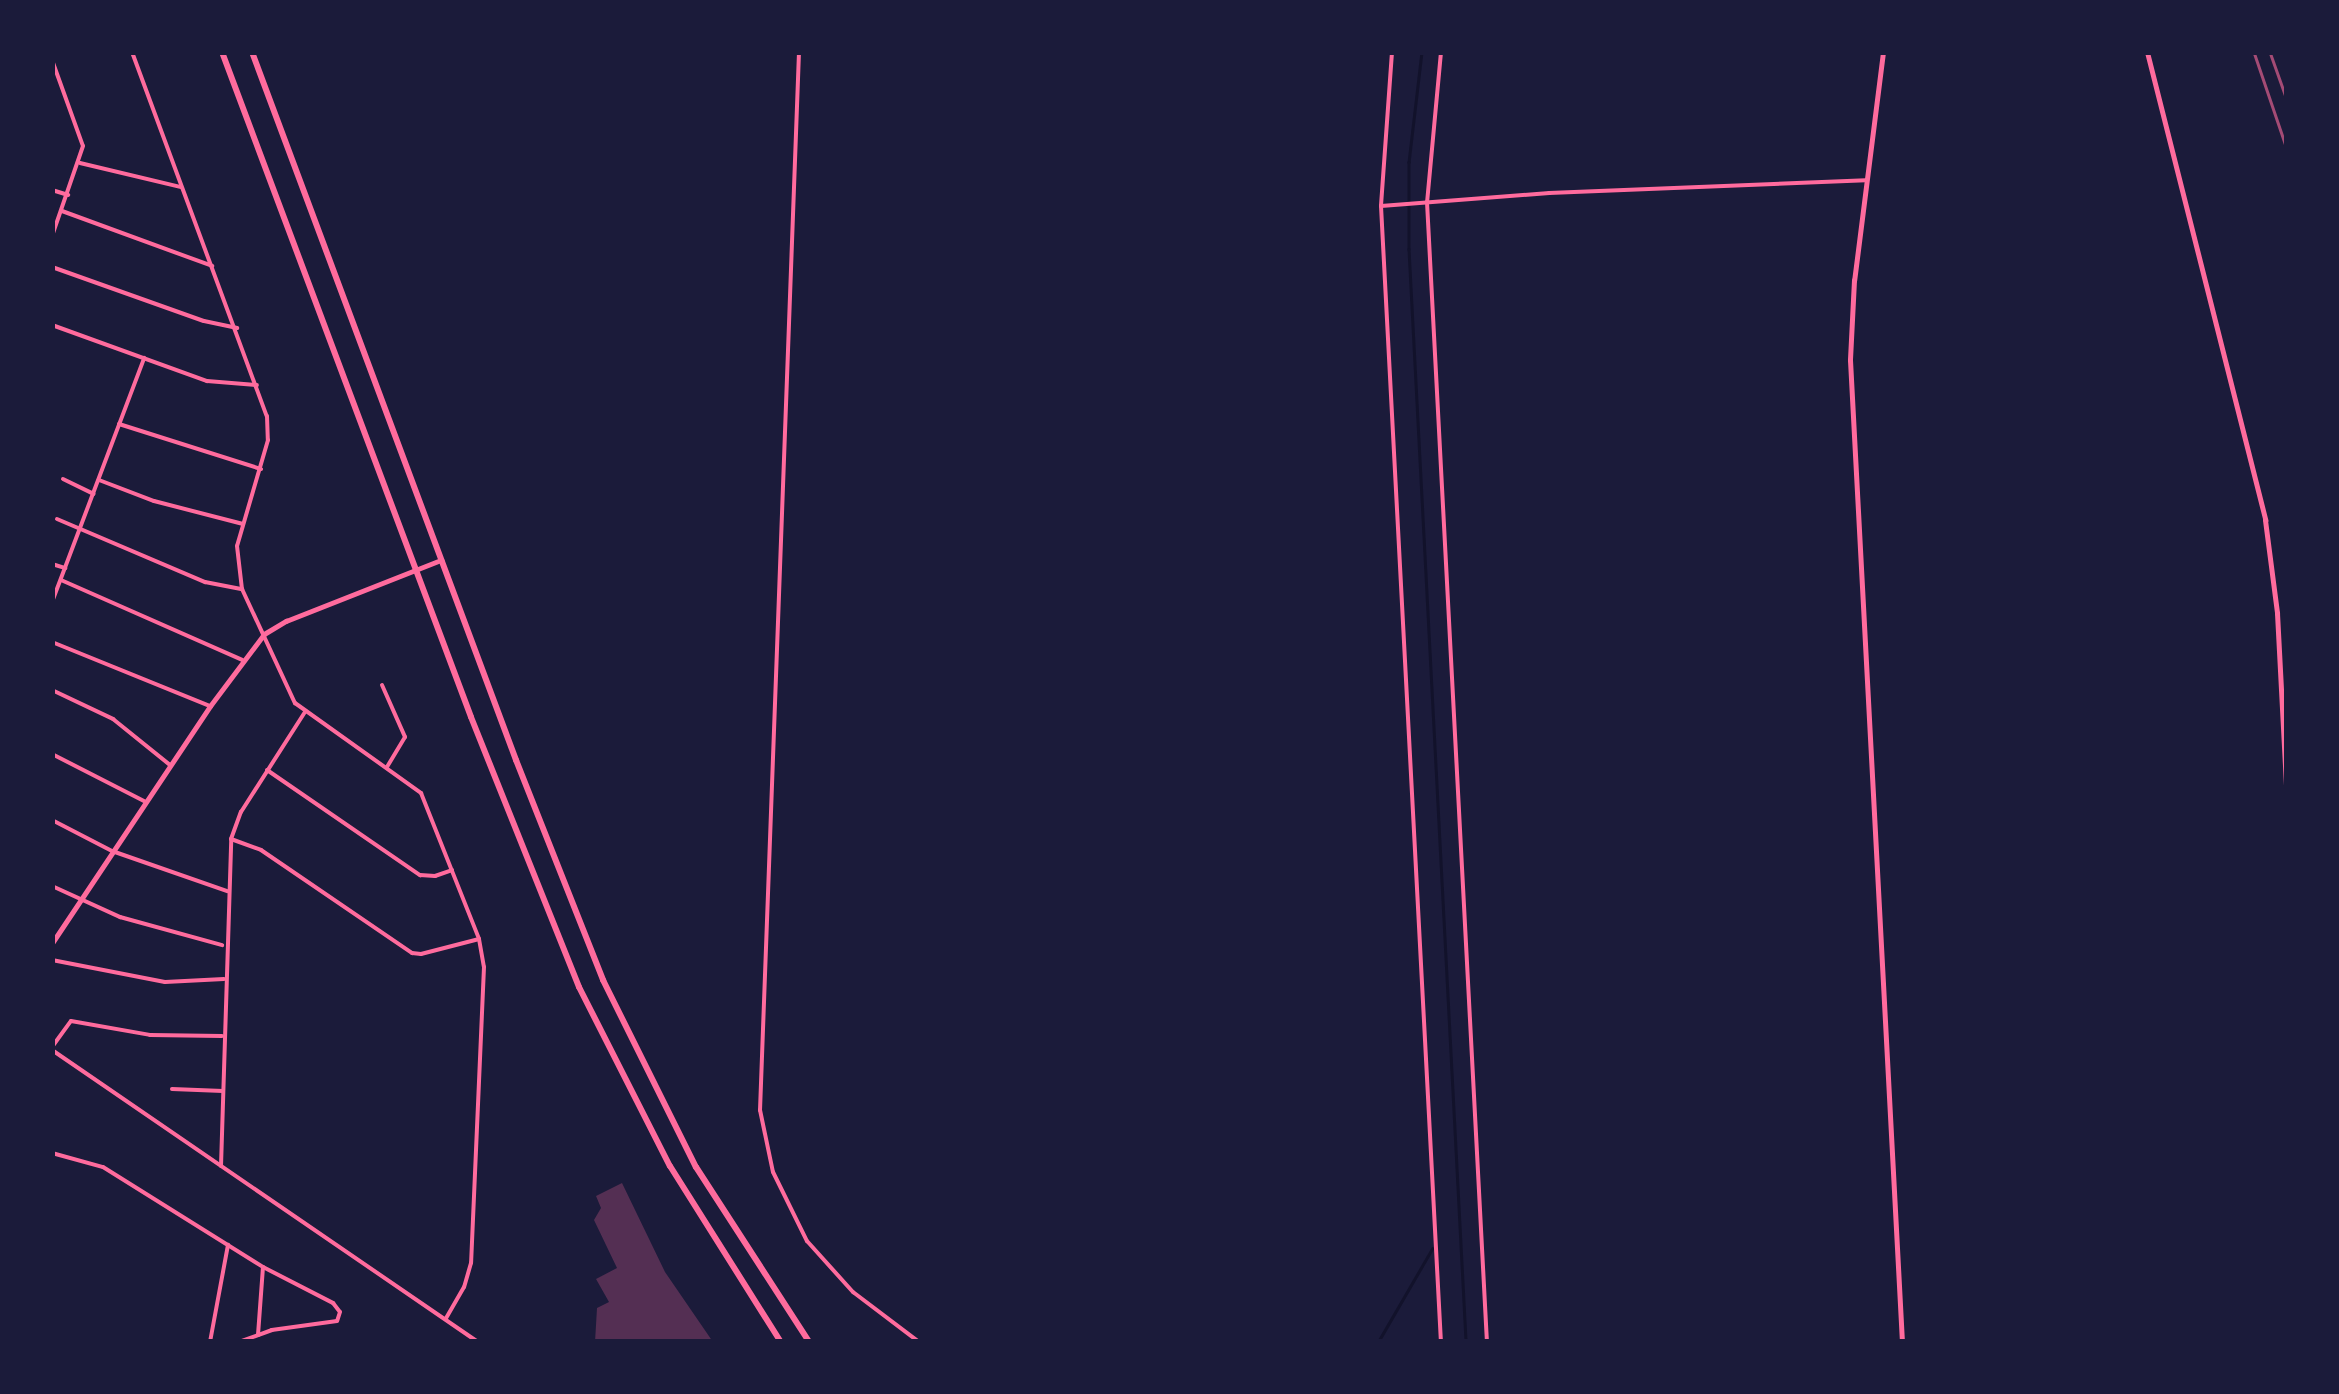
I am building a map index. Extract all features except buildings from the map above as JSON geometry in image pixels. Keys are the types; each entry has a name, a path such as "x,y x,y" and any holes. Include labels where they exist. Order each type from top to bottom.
{"main road":[{"path":"222,52 506,805 599,1029 686,1193 782,1342"},
{"path":"252,52 441,560 610,996 696,1167 809,1342"}],"street":[{"path":"132,52 258,384 268,428 261,469 237,546 242,589 287,692 304,712 420,793 478,939 484,967 470,1262 464,1288 446,1318"},
{"path":"799,52 760,1110 773,1172 807,1241 853,1292 919,1342"},
{"path":"1392,52 1382,206 1441,1342"},
{"path":"1441,52 1427,202 1487,1342"},
{"path":"1883,52 1850,360 1902,1342"},
{"path":"2146,52 2265,520 2276,597 2286,786"},
{"path":"52,60 82,133 80,163 52,236"},
{"path":"80,163 181,187"},
{"path":"1382,206 1867,180"},
{"path":"52,190 68,195"},
{"path":"62,211 213,266"},
{"path":"52,267 212,323 237,328"},
{"path":"52,325 216,383 258,384"},
{"path":"52,602 144,358"},
{"path":"119,424 261,469"},
{"path":"63,479 94,494"},
{"path":"99,480 154,501 244,524"},
{"path":"56,519 81,526 205,582 242,589"},
{"path":"52,943 210,706 264,634 286,621 441,560"},
{"path":"52,564 65,568"},
{"path":"61,580 242,660"},
{"path":"52,642 210,706"},
{"path":"382,684 405,736 387,768"},
{"path":"52,690 113,720 170,765"},
{"path":"221,1166 224,946 230,839 304,712"},
{"path":"52,754 146,802"},
{"path":"267,770 420,875 435,876 452,870"},
{"path":"52,820 112,851 227,891"},
{"path":"230,839 261,850 412,953 478,939"},
{"path":"52,886 120,917 224,946"},
{"path":"52,960 165,982 224,978"},
{"path":"224,1036 150,1036 71,1021 52,1048 478,1342"},
{"path":"172,1089 222,1092"},
{"path":"52,1153 102,1166 264,1268 333,1302 340,1312 337,1322 258,1335 239,1342"},
{"path":"210,1342 228,1245"},
{"path":"258,1335 264,1268"}],"waterway":[{"path":"1422,52 1409,162 1409,249 1466,1342"},
{"path":"1378,1342 1432,1249"}],"railway":[{"path":"2254,52 2286,146"},
{"path":"2270,52 2286,97"}]}
